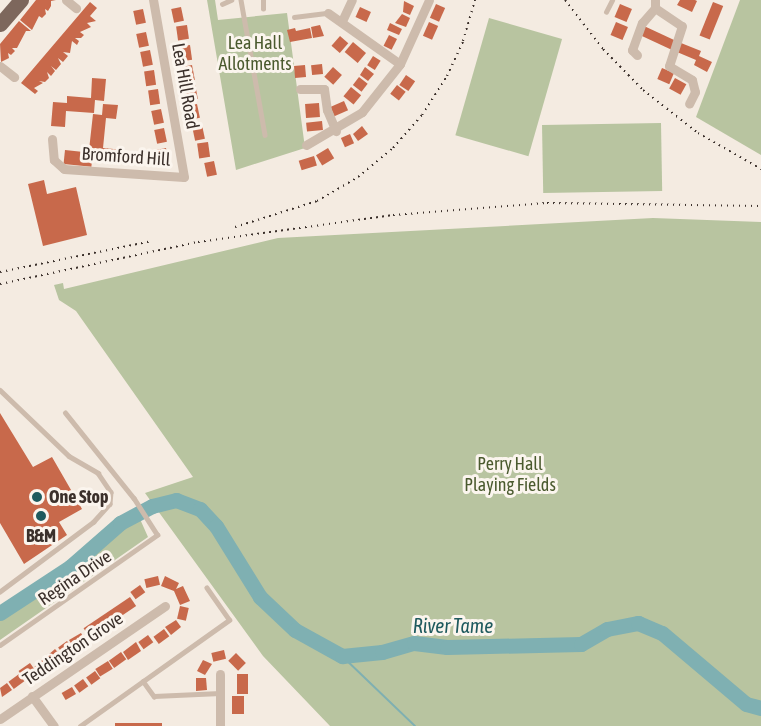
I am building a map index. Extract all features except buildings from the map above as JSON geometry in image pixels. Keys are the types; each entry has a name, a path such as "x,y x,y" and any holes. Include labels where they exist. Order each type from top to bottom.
{"main road":[{"path":"0,24 21,0"}],"street":[{"path":"66,0 76,8"},
{"name":"Lea Hill Road","path":"153,0 184,177"},
{"path":"342,21 352,0"},
{"path":"306,145 336,131 362,112 400,64 429,0"},
{"path":"637,56 632,50 642,23 655,4 682,26 665,64 692,80 695,92 689,104"},
{"path":"328,13 400,64"},
{"path":"0,66 14,77"},
{"path":"300,88 324,88 327,110 336,131"},
{"name":"Bromford Hill","path":"52,139 54,160 64,169 184,177"},
{"name":"Teddington Grove","path":"0,719 165,606"},
{"path":"220,674 220,726"},
{"path":"32,696 54,726"}],"lane":[{"path":"222,4 231,0"},
{"path":"241,0 265,135"},
{"path":"263,0 263,9"},
{"path":"606,12 612,0"},
{"path":"294,17 328,13"},
{"path":"0,390 69,456 98,473 111,492 110,504 94,522 0,592"},
{"name":"Regina Drive","path":"0,645 153,541 156,529 65,413"},
{"path":"80,726 229,620 207,588"},
{"path":"143,681 154,696 220,693"}],"green space":[{"name":"Lea Hall Allotments","path":"207,0 215,0 218,20 287,13 305,148 236,170"},
{"path":"740,0 761,0 761,155 696,117"},
{"path":"489,18 562,39 528,156 455,135"},
{"path":"661,123 662,191 543,193 542,125"},
{"name":"Perry Hall Playing Fields","path":"653,218 761,222 761,726 330,726 263,656 145,493 193,477 76,311 59,300 54,285 63,283 64,289 278,238"},
{"path":"140,519 148,537 0,640 0,618 48,589 120,530"}],"waterway":[{"name":"River Tame","path":"0,613 70,567 120,523 152,506 176,500 200,509 216,526 260,597 295,630 342,656 382,652 414,643 447,647 581,644 607,629 638,623 662,633 746,704 761,708"},
{"path":"342,656 415,726"}],"railway":[{"path":"235,227 317,201 358,177 393,148 422,115 447,76 463,41 475,0"},
{"path":"565,0 603,49 643,90 698,133 761,169"},
{"path":"0,284 198,242 393,215 547,203 761,206"},
{"path":"0,272 152,241"}],"place":[{"name":"One Stop","path":"37,497"},
{"name":"B&M","path":"41,516"}]}
